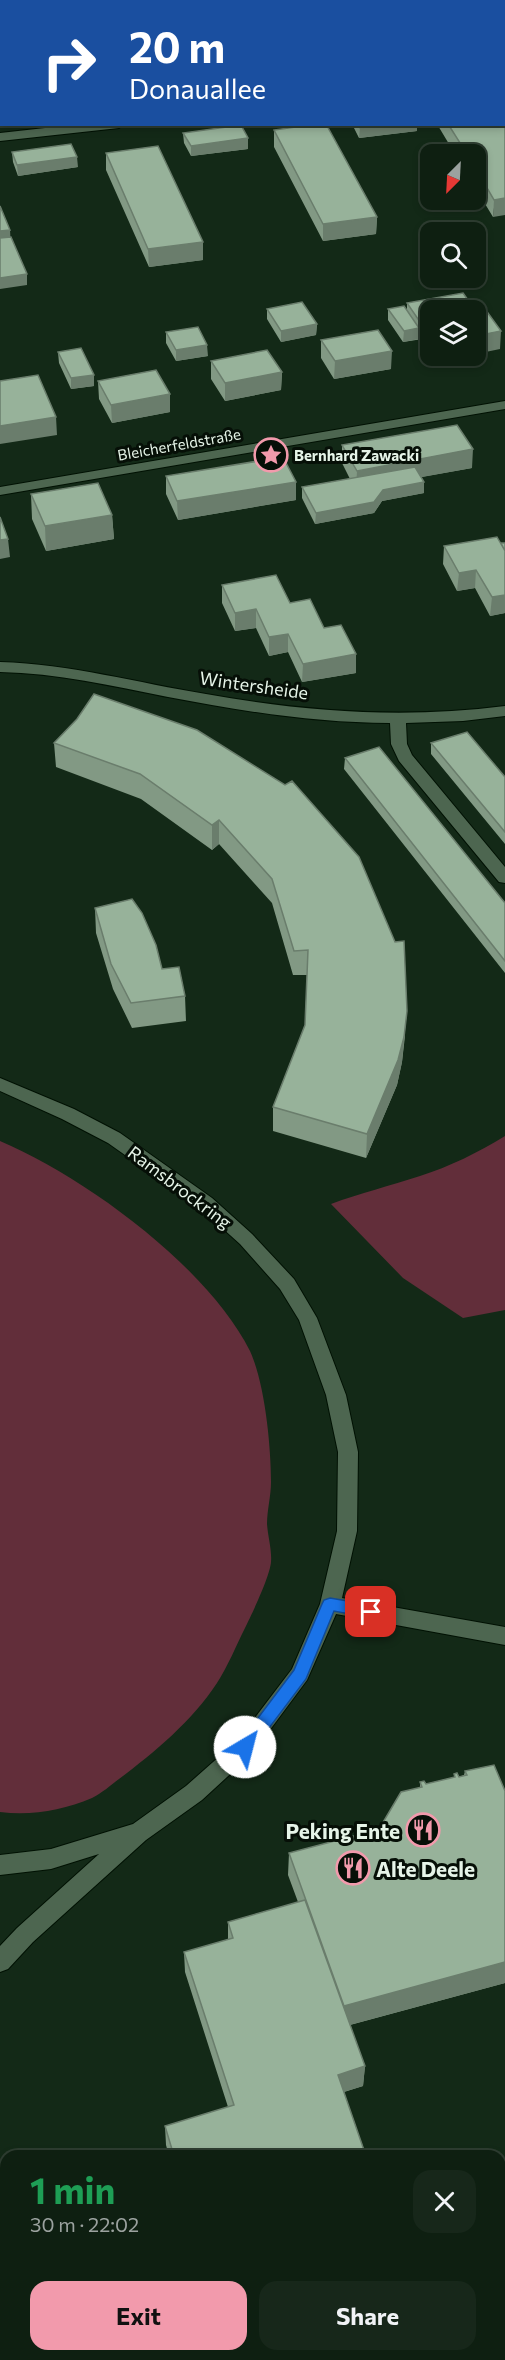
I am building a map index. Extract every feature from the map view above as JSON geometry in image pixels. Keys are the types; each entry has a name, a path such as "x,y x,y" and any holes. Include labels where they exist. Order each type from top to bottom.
{"street":[{"path":"0,138 86,126"},
{"name":"Bleicherfeldstraße","path":"0,491 505,405"},
{"name":"Wintersheide","path":"0,667 56,670 168,692 321,715 398,720 470,716 505,711"},
{"path":"398,720 399,744 405,757 505,878"},
{"name":"Ramsbrockring","path":"0,1084 68,1114 114,1138 206,1203 246,1239 292,1293 308,1318 336,1395 348,1452 347,1531 330,1604 300,1674 245,1747 194,1793 138,1833 25,1935 0,1962"},
{"path":"330,1604 505,1636"},
{"name":"Ramsbrockring","path":"0,1865 51,1859 138,1833"}],"shaded area":[{"path":"505,1136 505,1310 463,1318 403,1278 331,1204 442,1168"},
{"path":"0,1141 69,1177 141,1228 175,1257 231,1319 250,1351 260,1380 271,1467 267,1524 271,1562 268,1576 232,1656 207,1697 159,1747 99,1794 59,1809 24,1813 0,1812"}],"building":[{"path":"242,126 248,138 191,146 183,133"},
{"path":"303,126 327,126 377,217 323,224 274,130"},
{"path":"449,126 504,126 505,198 494,200 486,186 486,144 461,144"},
{"path":"71,144 77,157 17,165 12,152"},
{"path":"158,146 203,242 148,249 106,153"},
{"path":"0,206 10,230 0,231"},
{"path":"11,237 27,274 0,278 0,238"},
{"path":"463,293 468,300 424,300"},
{"path":"420,301 420,322 407,303"},
{"path":"302,302 317,324 281,331 267,309"},
{"path":"404,306 419,328 404,331 388,309"},
{"path":"486,310 501,331 486,334"},
{"path":"198,327 207,345 176,350 166,332"},
{"path":"378,330 392,351 335,361 321,340"},
{"path":"81,348 94,375 71,378 58,352"},
{"path":"267,350 282,372 225,383 211,361"},
{"path":"156,370 170,394 111,405 98,381"},
{"path":"38,375 56,417 0,426 0,381"},
{"path":"457,425 473,449 357,471 342,445"},
{"path":"283,457 296,482 177,501 166,476"},
{"path":"415,467 424,482 383,490 374,502 316,513 302,487"},
{"path":"98,483 112,515 45,526 31,494"},
{"path":"0,517 8,539 0,540"},
{"path":"497,537 505,551 505,595 492,597 476,570 459,573 444,546"},
{"path":"276,575 290,603 310,599 324,628 341,625 356,654 303,664 288,634 269,637 256,609 235,613 222,585"},
{"path":"94,694 197,730 285,785 292,781 359,857 395,942 404,941 407,1011 398,1060 367,1134 273,1107 305,1025 308,950 294,951 272,879 219,820 212,825 140,774 54,743 77,719"},
{"path":"467,732 505,777 505,832 431,743"},
{"path":"379,747 505,903 505,961 345,758"},
{"path":"132,899 142,913 156,945 162,969 179,967 185,996 131,1003 111,964 95,908"},
{"path":"494,1765 505,1791 505,1962 344,2006 289,1853 384,1828 382,1824 401,1792 422,1787 420,1782 424,1781 426,1784 455,1777 454,1774 457,1773 459,1777 467,1775 465,1771"},
{"path":"305,1900 365,2066 338,2075 364,2150 172,2150 165,2126 234,2105 184,1952 233,1938 228,1922"}],"place":[{"name":"Bernhard Zawacki","path":"271,455"},
{"name":"Peking Ente","path":"423,1830"},
{"name":"Alte Deele","path":"353,1868"}],"route":[{"path":"245,1747 300,1674 330,1604 371,1612"}]}
